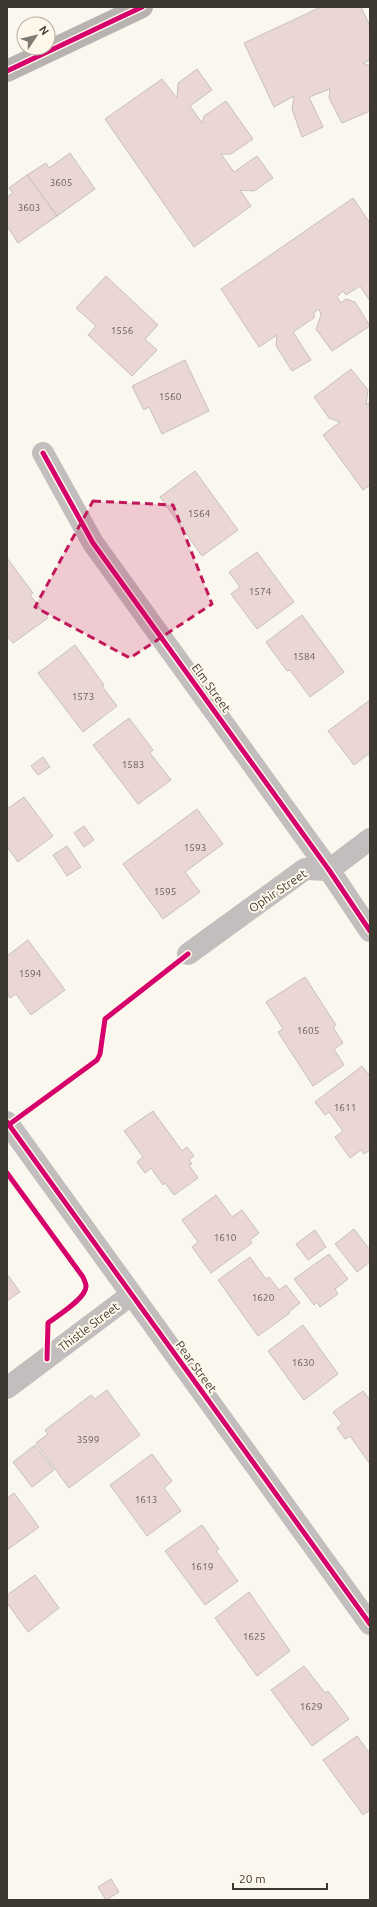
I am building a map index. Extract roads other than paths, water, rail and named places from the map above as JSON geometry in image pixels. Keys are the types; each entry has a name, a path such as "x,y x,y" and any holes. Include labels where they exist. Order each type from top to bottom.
{"street":[{"path":"7,71 142,7"},
{"name":"Elm Street","path":"43,453 93,543 329,870 370,931"},
{"path":"329,870 370,839"},
{"name":"Ophir Street","path":"188,954 305,869 329,870"},
{"name":"Pear Street","path":"7,1122 370,1624"},
{"name":"Thistle Street","path":"7,1388 131,1295"}]}
